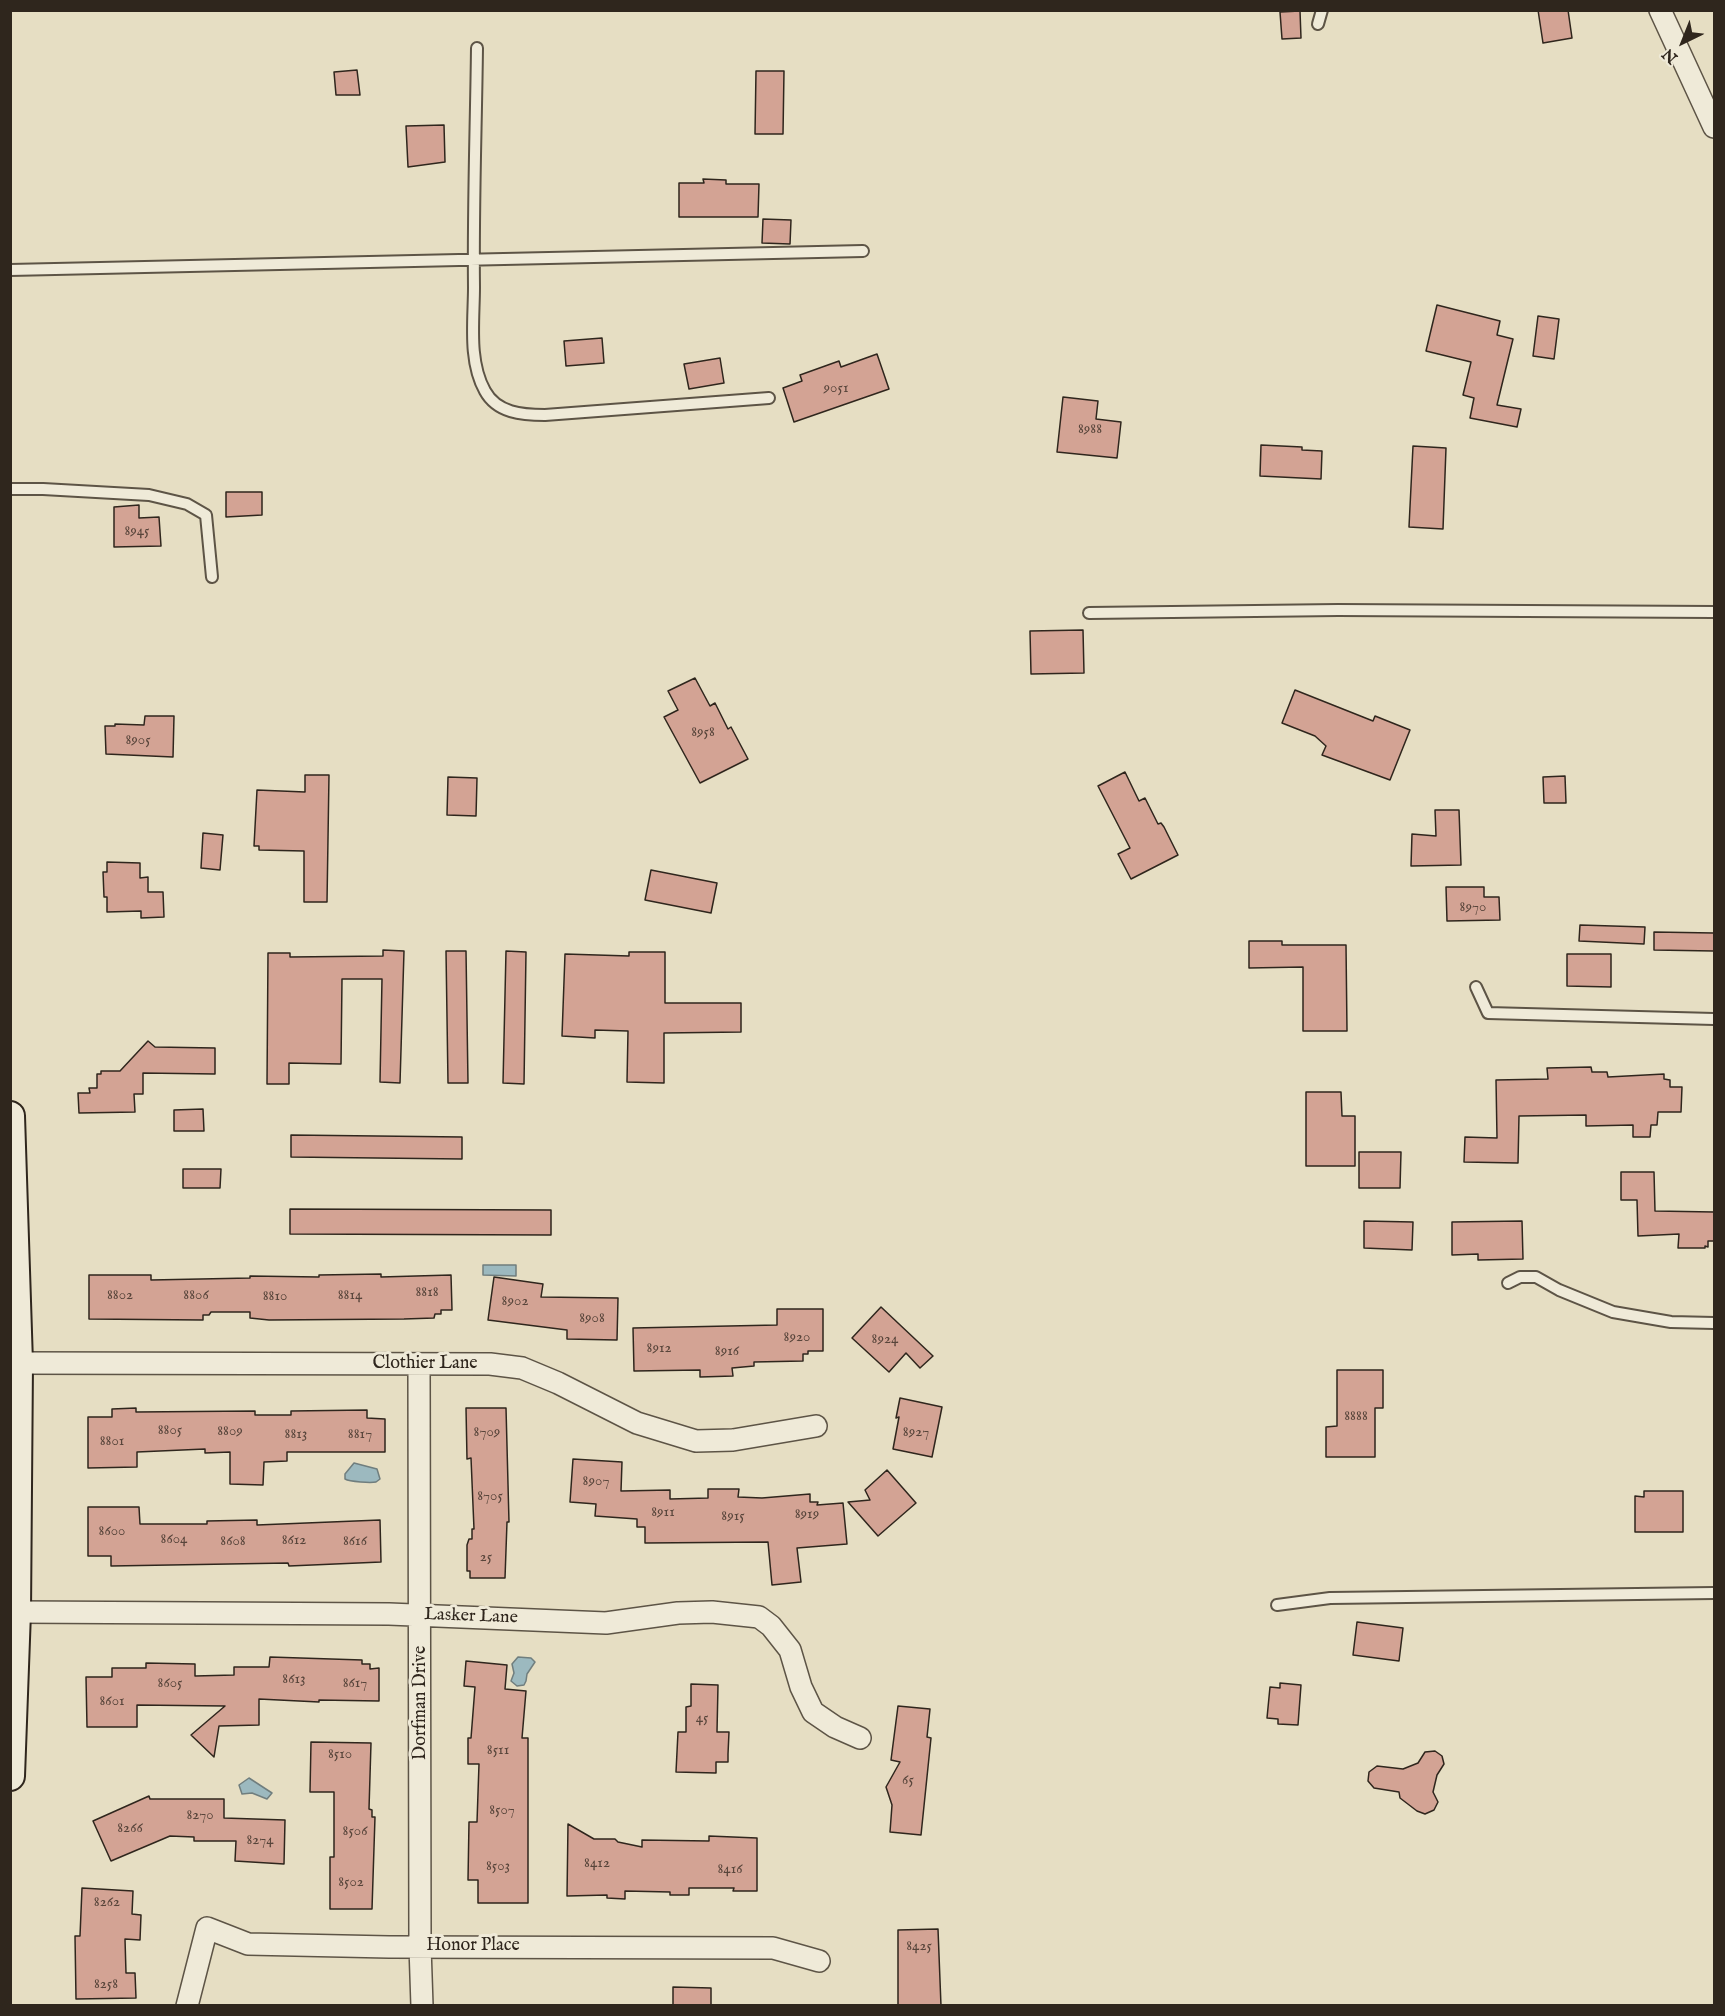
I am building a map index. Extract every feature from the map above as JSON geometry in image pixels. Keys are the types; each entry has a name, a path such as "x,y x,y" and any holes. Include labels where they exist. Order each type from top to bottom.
{"main road":[{"path":"10,1116 18,1363 16,1612 10,1776"}],"street":[{"path":"1660,10 1714,127"},
{"name":"Clothier Lane","path":"18,1363 490,1364 522,1368 558,1383 637,1423 696,1440 733,1440 816,1426"},
{"name":"Dorfman Drive","path":"420,1364 420,1946 423,2006"},
{"name":"Lasker Lane","path":"16,1612 421,1615 606,1623 712,1611 759,1617 771,1626 790,1650 801,1687 813,1712 836,1727 860,1738"},
{"name":"Honor Place","path":"187,2006 207,1928 248,1944 389,1947 773,1948 819,1961"}],"lane":[{"path":"1318,24 1322,10"},
{"path":"477,48 473,259 474,354 478,376 485,393 506,410 523,415 768,398"},
{"path":"10,270 863,251"},
{"path":"10,489 149,495 188,504 206,515 212,577"},
{"path":"1089,612 1338,610 1714,612"},
{"path":"1476,987 1488,1013 1714,1019"},
{"path":"1508,1283 1520,1278 1536,1277 1558,1290 1614,1312 1671,1323 1714,1323"},
{"path":"1277,1605 1330,1598 1714,1593"}],"water":[{"path":"483,1265 516,1265 516,1276 483,1275"},
{"path":"354,1463 377,1469 380,1479 376,1482 356,1482 345,1479 345,1474"},
{"path":"518,1657 531,1658 535,1662 527,1674 524,1685 517,1686 511,1681 514,1673 512,1664"},
{"path":"249,1778 272,1793 267,1799 252,1793 242,1794 239,1785"}],"building":[{"path":"1538,10 1568,10 1572,38 1543,43"},
{"path":"1300,11 1301,38 1282,39 1280,12"},
{"path":"357,70 360,95 336,95 334,72"},
{"path":"756,71 784,71 783,134 755,134"},
{"path":"444,125 445,162 408,167 406,126"},
{"path":"703,179 726,180 726,184 759,184 758,217 679,217 679,183 704,183"},
{"path":"763,219 791,220 790,244 762,243"},
{"path":"1437,305 1500,321 1497,335 1513,339 1497,405 1521,409 1517,427 1470,418 1474,398 1463,395 1471,362 1426,351"},
{"path":"1538,316 1559,319 1554,359 1533,356"},
{"path":"602,338 604,363 566,366 564,341"},
{"path":"877,354 889,389 794,422 783,388 802,381 800,375 839,361 841,367"},
{"path":"720,358 724,383 689,389 684,364"},
{"path":"1063,397 1098,401 1096,419 1121,422 1117,458 1057,452"},
{"path":"1261,445 1302,447 1302,450 1322,451 1321,479 1260,476"},
{"path":"1413,446 1446,448 1443,529 1409,527"},
{"path":"226,492 262,492 262,515 226,517"},
{"path":"139,505 139,518 159,517 161,546 114,547 114,507"},
{"path":"1083,630 1084,673 1031,674 1030,631"},
{"path":"695,678 710,706 715,703 728,729 731,727 748,759 700,783 664,717 678,710 668,691"},
{"path":"1295,690 1373,721 1375,716 1410,730 1390,780 1322,755 1326,746 1315,736 1282,723"},
{"path":"145,716 174,716 173,757 106,754 105,726 144,725"},
{"path":"1125,772 1139,801 1145,798 1158,824 1161,823 1164,827 1178,855 1131,879 1118,854 1130,848 1098,786"},
{"path":"305,775 329,775 327,902 304,902 304,851 259,850 259,846 254,846 257,790 305,792"},
{"path":"1565,776 1566,803 1544,803 1543,777"},
{"path":"448,777 477,778 476,816 447,815"},
{"path":"1435,810 1459,810 1461,865 1411,866 1412,834 1436,836"},
{"path":"203,833 223,835 220,870 201,868"},
{"path":"107,862 140,863 140,878 148,877 148,892 163,892 164,917 141,918 141,911 107,912 103,872 107,872"},
{"path":"651,870 717,883 711,913 645,900"},
{"path":"1446,887 1484,887 1484,897 1499,897 1500,920 1447,921"},
{"path":"1580,925 1645,927 1644,944 1579,941"},
{"path":"1654,932 1714,933 1714,951 1654,950"},
{"path":"1249,941 1282,941 1282,945 1346,945 1347,1031 1303,1031 1303,967 1249,968"},
{"path":"383,950 404,951 400,1083 380,1082 382,979 342,979 341,1064 289,1063 289,1084 267,1084 268,953 290,953 290,957 383,956"},
{"path":"446,951 466,951 468,1083 448,1083"},
{"path":"506,951 526,952 524,1084 503,1083"},
{"path":"629,952 665,952 665,1003 741,1003 741,1032 664,1033 664,1083 627,1082 628,1031 595,1030 595,1038 562,1036 565,954 629,956"},
{"path":"1567,954 1611,954 1611,987 1567,986"},
{"path":"148,1041 155,1047 215,1048 215,1074 143,1073 143,1094 134,1094 135,1112 79,1113 78,1093 90,1093 89,1088 97,1088 97,1074 101,1074 101,1071 120,1071"},
{"path":"1591,1067 1592,1072 1607,1072 1608,1077 1664,1074 1664,1079 1670,1080 1670,1087 1682,1087 1681,1112 1658,1112 1657,1125 1651,1125 1650,1137 1633,1137 1633,1125 1586,1126 1586,1115 1519,1116 1518,1163 1464,1162 1465,1137 1497,1138 1496,1080 1548,1079 1547,1068"},
{"path":"1306,1092 1341,1092 1342,1116 1355,1116 1355,1166 1306,1166"},
{"path":"203,1109 204,1131 174,1131 174,1110"},
{"path":"291,1135 462,1137 462,1159 291,1157"},
{"path":"1359,1152 1401,1152 1400,1188 1359,1188"},
{"path":"183,1169 221,1169 220,1188 183,1188"},
{"path":"1621,1172 1654,1172 1655,1211 1714,1212 1714,1241 1708,1241 1708,1247 1705,1246 1705,1248 1678,1248 1679,1234 1638,1236 1637,1200 1621,1200"},
{"path":"290,1209 551,1210 551,1235 290,1234"},
{"path":"1364,1221 1413,1222 1412,1250 1364,1248"},
{"path":"1522,1221 1523,1259 1478,1260 1478,1254 1452,1255 1452,1222"},
{"path":"381,1274 381,1277 451,1275 452,1310 441,1310 441,1314 435,1314 434,1318 404,1319 269,1320 250,1318 250,1312 211,1312 209,1315 203,1315 203,1320 89,1319 89,1275 151,1275 151,1280"},
{"path":"494,1277 543,1284 541,1297 618,1298 617,1340 567,1339 567,1330 488,1320"},
{"path":"881,1307 933,1356 920,1368 906,1353 889,1372 852,1338"},
{"path":"777,1309 823,1309 823,1351 808,1351 808,1354 803,1354 803,1361 754,1362 754,1366 732,1368 733,1376 700,1377 700,1370 634,1371 633,1328 777,1325"},
{"path":"1337,1370 1383,1370 1383,1408 1375,1408 1375,1457 1326,1457 1326,1427 1337,1426"},
{"path":"900,1398 942,1407 932,1457 893,1449"},
{"path":"136,1408 136,1412 255,1411 255,1415 291,1415 291,1411 367,1410 367,1418 385,1419 385,1452 287,1452 287,1461 264,1462 263,1485 230,1484 230,1452 205,1453 205,1449 137,1452 137,1467 88,1468 88,1417 112,1417 112,1409"},
{"path":"466,1408 506,1408 509,1522 507,1522 505,1578 470,1578 470,1571 467,1571 467,1545 469,1539 472,1539 472,1529 474,1529 471,1458 467,1459"},
{"path":"573,1459 622,1462 621,1491 670,1490 670,1499 708,1498 708,1489 739,1489 738,1497 762,1498 810,1494 810,1502 818,1502 817,1505 843,1503 847,1544 797,1548 801,1582 772,1585 768,1542 645,1543 645,1527 637,1527 637,1519 595,1516 596,1504 570,1502"},
{"path":"887,1470 916,1503 878,1536 848,1502 870,1500 865,1490"},
{"path":"1644,1491 1683,1491 1683,1532 1635,1532 1635,1496 1644,1497"},
{"path":"88,1507 139,1507 140,1524 207,1524 207,1521 257,1520 257,1525 380,1520 381,1562 289,1566 288,1563 111,1566 111,1556 88,1556"},
{"path":"1357,1622 1403,1628 1399,1661 1353,1655"},
{"path":"270,1657 362,1660 362,1664 370,1664 370,1669 379,1668 379,1701 319,1700 319,1702 259,1699 259,1725 219,1726 214,1757 191,1735 225,1706 137,1705 137,1727 87,1727 86,1677 112,1677 112,1668 146,1668 146,1663 195,1664 195,1676 234,1675 234,1667 269,1667"},
{"path":"466,1661 507,1665 505,1689 526,1691 522,1738 528,1738 528,1903 478,1903 478,1880 468,1880 469,1822 477,1822 479,1764 468,1764 468,1738 471,1738 475,1687 464,1686"},
{"path":"1280,1683 1301,1685 1298,1725 1278,1724 1278,1719 1267,1718 1270,1687 1280,1688"},
{"path":"691,1684 718,1685 717,1732 729,1732 728,1762 716,1762 716,1773 676,1772 678,1732 686,1732 686,1707 691,1706"},
{"path":"898,1706 930,1709 927,1737 931,1738 921,1835 890,1832 892,1805 886,1787 900,1762 891,1760"},
{"path":"311,1742 371,1743 369,1809 372,1810 372,1817 375,1817 372,1909 330,1909 330,1857 334,1857 334,1792 310,1792"},
{"path":"1435,1751 1442,1756 1444,1764 1437,1775 1433,1792 1438,1802 1434,1810 1425,1814 1417,1811 1400,1798 1399,1792 1374,1788 1368,1781 1369,1772 1377,1766 1403,1769 1418,1763 1425,1752"},
{"path":"149,1796 150,1799 224,1799 224,1818 285,1820 284,1864 235,1861 236,1841 194,1841 194,1837 170,1836 111,1861 93,1821"},
{"path":"568,1824 594,1839 615,1839 618,1842 642,1847 642,1840 709,1841 709,1836 757,1838 757,1891 733,1891 734,1888 689,1888 689,1895 670,1895 670,1892 625,1891 625,1899 607,1898 607,1895 567,1896"},
{"path":"82,1888 133,1891 132,1914 141,1915 140,1940 125,1939 126,1973 135,1973 136,1998 76,1999 75,1936 80,1936"},
{"path":"938,1929 941,2006 898,2006 898,1930"},
{"path":"673,1987 711,1988 711,2006 673,2006"}]}
